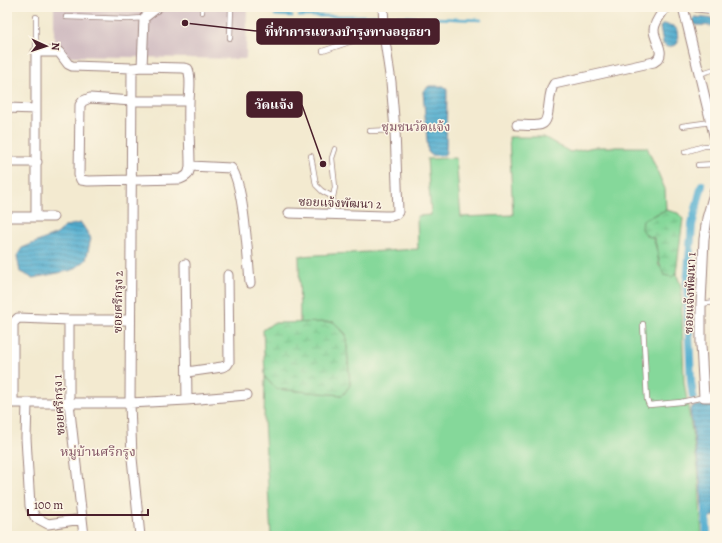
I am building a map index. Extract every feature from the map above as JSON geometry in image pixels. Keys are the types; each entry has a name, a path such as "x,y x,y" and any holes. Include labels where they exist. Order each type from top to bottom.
{"street":[{"path":"142,67 144,18 158,7"},
{"name":"ซอยแจ้งพัฒนา 2","path":"288,213 384,216 397,215 399,206 395,130 391,82 384,41 383,7"},
{"path":"517,125 541,125 546,122 548,118 549,99 554,84 654,62 659,59 660,52 654,30 666,7"},
{"path":"683,7 715,139"},
{"path":"697,7 715,9"},
{"path":"36,217 36,52 59,52 68,64 72,66 188,69 190,75 189,174 180,179 82,180 79,175 80,105 83,100 90,98 132,101 189,101"},
{"name":"ซอยศรีกรุง 2","path":"132,68 130,403 132,458 140,536"},
{"path":"7,108 36,109"},
{"path":"7,162 37,162"},
{"path":"190,166 231,168 234,172 240,191 250,283"},
{"name":"ซอยแจ้งพัฒนา 1","path":"704,396 701,345 701,304 704,239 707,218 715,190"},
{"path":"7,218 53,217"},
{"path":"185,264 187,400"},
{"path":"187,372 222,367 227,365 229,362 228,275"},
{"path":"130,320 18,318 13,323 10,403 130,403 187,400 246,394"},
{"name":"ซอยศรีกรุง 1","path":"69,320 70,403 84,536"},
{"path":"704,396 715,397"},
{"path":"27,403 26,438 30,506 35,517 48,524 82,519"}],"lane":[{"path":"230,38 231,7"},
{"path":"36,17 36,52"},
{"path":"66,17 128,19 144,18"},
{"path":"323,51 358,39 384,41"},
{"path":"699,74 715,69"},
{"path":"682,126 711,122"},
{"path":"370,131 395,130"},
{"path":"684,152 704,146 715,146"},
{"path":"332,214 335,188 332,158 335,149"},
{"path":"311,156 316,185 322,191 333,197"},
{"path":"698,165 715,164"},
{"path":"701,304 715,302"},
{"path":"643,324 647,400 649,406 681,402 704,396"}],"shaded area":[{"path":"54,7 247,7 246,59 68,56 54,45"}],"green space":[{"path":"509,137 544,137 570,152 594,147 647,147 665,189 666,210 643,220 654,242 659,266 672,277 676,273 681,286 684,382 698,469 702,536 271,536 264,421 265,377 276,389 343,395 350,385 346,334 334,322 300,323 299,256 418,249 417,216 431,215 427,159 456,158 461,217 513,215"},
{"path":"666,210 678,213 683,219 676,273 672,277 664,275 660,266 654,238 647,236 642,229 643,220"},
{"path":"334,322 346,335 350,385 343,395 276,389 265,377 263,330 273,323"}],"water":[{"path":"695,17 715,19 715,26 696,25 693,23 693,19"},
{"path":"663,24 675,27 677,31 678,43 676,45 667,47 663,44 660,27"},
{"path":"429,86 444,86 447,90 446,152 444,156 431,155 428,152 423,91"},
{"path":"81,223 91,238 86,260 73,270 33,278 20,272 17,256 22,248 57,234 66,226"},
{"path":"709,404 713,408 715,422 715,516 705,517 703,515 699,470 690,410 693,406"}],"waterway":[{"path":"275,15 292,16"},
{"path":"299,16 381,16"},
{"path":"386,16 481,20"},
{"path":"693,396 691,382 687,285 692,225 702,185"},
{"path":"706,507 707,536"}],"place":[{"name":"ที่ทำการแขวงบำรุงทางอยุธยา","path":"185,23"},
{"name":"วัดแจ้ง","path":"323,164"}],"district":[{"name":"ชุมชนวัดแจ้ง","path":"416,126"},
{"name":"หมู่บ้านศรีกรุง","path":"98,451"}]}
